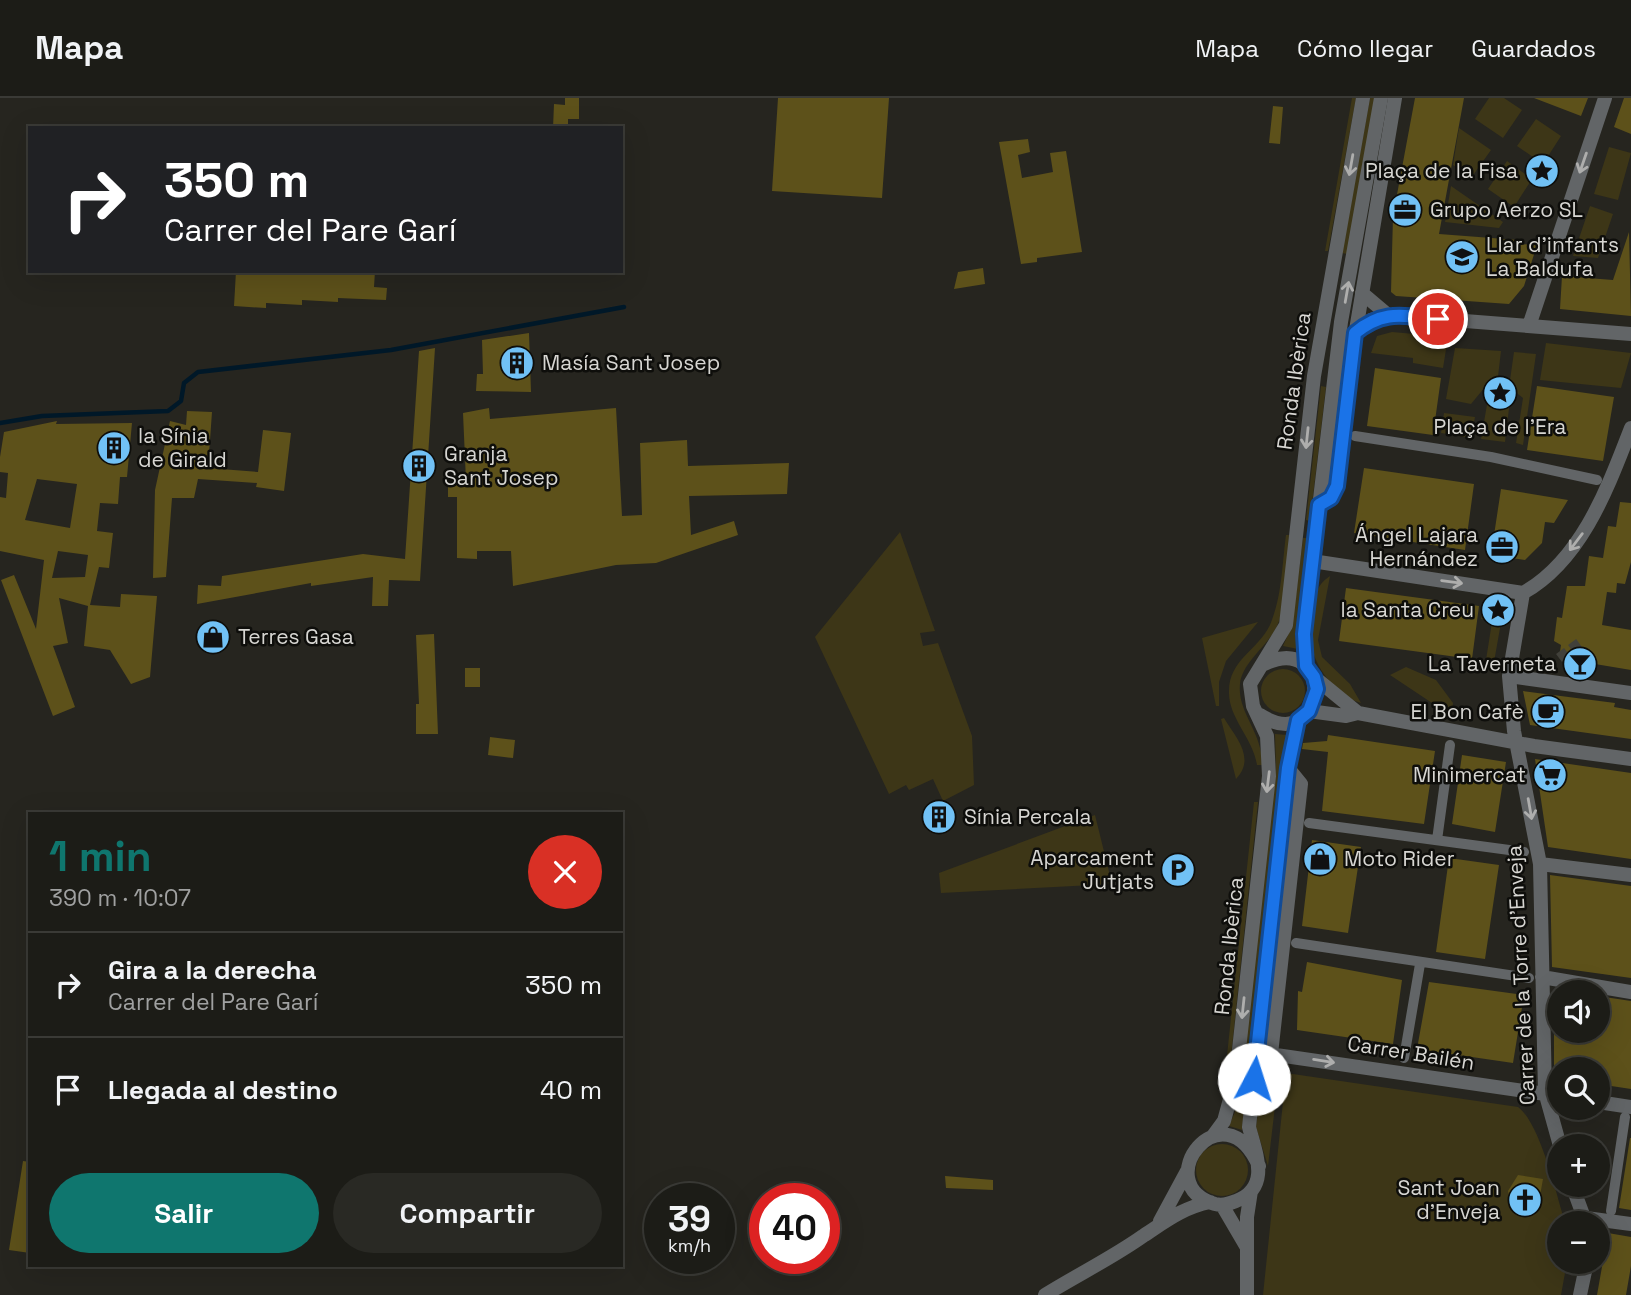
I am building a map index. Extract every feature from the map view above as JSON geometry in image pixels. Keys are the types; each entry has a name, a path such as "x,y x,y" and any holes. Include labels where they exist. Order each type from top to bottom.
{"street":[{"name":"Ronda Ibèrica","path":"1160,1222 1187,1171 1189,1158 1196,1147 1213,1136 1224,1121 1237,1070 1269,776 1269,746 1260,715 1253,706 1250,684 1286,625 1314,376 1363,98"},
{"name":"Ronda Ibèrica","path":"1259,1166 1249,1127 1263,1053 1288,768 1304,716 1315,701 1304,634 1341,322 1381,98"},
{"name":"Ronda Ibèrica","path":"1319,505 1331,498 1337,486 1355,333 1395,98"},
{"path":"1529,326 1605,98"},
{"path":"1362,293 1388,315"},
{"path":"1355,333 1371,320 1388,315 1631,334"},
{"path":"1312,561 1523,593 1541,583 1587,526 1609,483 1631,428"},
{"path":"1355,436 1491,457 1597,480"},
{"name":"Carrer de la Torre d'Enveja","path":"1523,593 1508,676 1516,743 1540,864 1536,977 1547,1057"},
{"path":"1262,665 1276,658 1284,658 1310,671 1358,713"},
{"path":"1508,676 1631,694"},
{"path":"1260,715 1272,722 1285,724 1304,716 1346,716 1358,713 1516,743 1631,759"},
{"path":"1437,839 1450,745"},
{"path":"1309,823 1524,852"},
{"path":"1540,864 1631,875"},
{"path":"1296,943 1420,964 1536,977 1631,992"},
{"path":"1404,1058 1420,964"},
{"name":"Carrer Bailén","path":"1263,1053 1547,1094"},
{"path":"1610,1106 1628,1112 1611,1211"},
{"path":"1045,1295 1185,1209 1241,1199 1251,1191 1259,1179 1259,1166 1251,1147 1240,1139 1226,1135 1213,1136"},
{"path":"1187,1171 1188,1181 1197,1195 1216,1203 1232,1218 1248,1251"},
{"path":"1247,1295 1247,1217 1251,1191"},
{"path":"1610,1222 1631,1223"},
{"path":"1580,1295 1584,1274"}],"shaded area":[{"path":"1352,98 1356,98 1328,251 1325,251"},
{"path":"1370,98 1375,98 1347,254 1342,253"},
{"path":"1489,98 1504,98 1522,110 1503,138 1475,119"},
{"path":"1536,119 1561,136 1543,164 1517,146"},
{"path":"1459,128 1491,150 1471,178 1453,165"},
{"path":"1609,147 1631,153 1618,200 1594,194"},
{"path":"1507,161 1532,179 1514,207 1488,189"},
{"path":"1451,186 1503,222 1499,228 1445,222"},
{"path":"1590,206 1613,214 1598,258 1573,256"},
{"path":"1392,332 1448,337 1443,368 1413,363 1413,358 1371,353 1377,336"},
{"path":"1546,343 1631,353 1621,388 1540,380"},
{"path":"1455,348 1501,351 1497,385 1485,387 1471,404 1446,399"},
{"path":"1514,352 1536,354 1523,445 1516,443 1523,398 1509,387"},
{"path":"1321,386 1326,387 1310,521 1306,520"},
{"path":"1495,394 1506,395 1510,400 1505,442 1481,439 1488,399"},
{"path":"1444,413 1475,417 1471,438 1441,433"},
{"path":"900,532 935,631 920,633 923,646 938,643 972,736 974,785 943,801 933,779 909,790 906,785 889,794 815,637"},
{"path":"1286,535 1289,535 1287,582 1281,616 1273,633 1245,668 1240,684 1242,704 1259,743 1262,765 1257,765 1251,746 1232,710 1230,680 1239,663 1259,642 1270,625 1279,592"},
{"path":"1303,538 1308,538 1298,649 1283,646 1292,626"},
{"path":"1330,576 1318,640 1322,657 1350,684 1361,703 1352,700 1335,687 1321,670 1313,651 1311,635 1315,597 1321,584"},
{"path":"1483,603 1494,605 1492,615 1502,617 1494,662 1486,660 1492,622 1481,619"},
{"path":"1258,622 1226,661 1219,682 1219,706 1216,706 1202,638"},
{"path":"1406,667 1436,680 1453,703 1452,712 1441,709 1390,675"},
{"path":"1283,669 1292,670 1299,675 1304,682 1304,700 1299,707 1292,712 1283,713 1274,712 1267,707 1262,700 1261,691 1262,682 1267,675 1274,670"},
{"path":"1224,718 1244,756 1242,771 1236,779 1221,719"},
{"path":"1275,734 1288,735 1282,756 1242,1130 1229,1126 1237,1107 1241,1085 1276,769"},
{"path":"1254,802 1258,802 1230,1066 1226,1065"},
{"path":"1095,815 1112,884 941,893 939,873"},
{"path":"1286,1073 1518,1107 1526,1115 1534,1128 1547,1164 1547,1197 1557,1197 1561,1211 1547,1211 1547,1274 1565,1274 1561,1295 1263,1295"},
{"path":"1261,1088 1277,1089 1268,1166 1256,1127"},
{"path":"1222,1144 1241,1151 1248,1170 1241,1189 1222,1196 1203,1189 1196,1170 1203,1151"}],"building":[{"path":"565,98 579,98 579,119 568,119 568,126 553,126 554,104 565,105"},
{"path":"778,98 889,98 882,198 772,191"},
{"path":"1415,98 1464,98 1439,234 1518,240 1518,244 1537,245 1524,286 1509,304 1396,296 1391,292 1393,216"},
{"path":"1534,98 1588,98 1581,116"},
{"path":"1624,98 1631,98 1631,134 1614,127"},
{"path":"1273,106 1283,107 1280,144 1269,143"},
{"path":"1028,139 1030,152 1018,155 1022,178 1053,172 1050,153 1066,151 1082,252 1037,258 1037,262 1021,264 999,142"},
{"path":"1629,232 1631,316 1560,309 1562,276 1613,280"},
{"path":"983,268 985,284 954,289 958,272"},
{"path":"236,273 375,273 374,287 387,288 386,300 338,298 338,302 302,300 302,305 266,303 266,308 234,306"},
{"path":"529,333 531,392 476,391 477,374 483,374 482,340"},
{"path":"435,348 420,581 389,580 388,606 372,606 373,577 311,586 311,583 197,604 198,585 221,586 222,576 363,554 405,559 419,351"},
{"path":"1375,368 1441,378 1433,435 1367,426"},
{"path":"1537,386 1614,397 1603,461 1527,450"},
{"path":"489,408 490,419 616,408 622,516 642,515 640,443 687,440 688,466 789,463 787,494 689,496 691,535 734,521 738,535 656,563 616,565 513,586 511,551 477,551 477,559 457,558 457,497 448,497 448,482 466,481 463,413"},
{"path":"187,411 212,412 208,468 258,472 263,430 291,433 284,491 256,487 257,483 198,479 194,498 172,498 166,577 153,578 155,490 170,421 186,425"},
{"path":"57,421 56,424 132,423 127,477 120,477 118,504 100,503 97,531 113,533 109,568 99,567 90,605 120,607 121,594 157,596 150,677 131,684 110,650 84,646 88,606 59,598 68,643 53,646 75,707 53,716 1,580 14,575 36,629 44,560 0,551 0,497 6,498 8,473 0,472 4,432","holes":["37,479 77,484 70,528 25,520","58,551 88,555 85,577 52,578"]},
{"path":"1364,468 1474,484 1465,550 1354,533"},
{"path":"1501,489 1568,500 1554,523 1545,522 1542,543 1525,560 1491,555"},
{"path":"1620,502 1631,503 1631,562 1625,584 1617,583 1616,593 1607,592 1602,625 1631,630 1631,670 1559,658 1561,645 1554,641 1557,617 1562,618 1567,586 1585,586 1589,556 1603,558 1608,526 1616,527"},
{"path":"1346,588 1479,606 1472,659 1339,641"},
{"path":"434,634 438,734 416,734 416,704 419,704 416,635"},
{"path":"465,668 480,668 480,687 465,687"},
{"path":"1523,691 1615,703 1614,707 1631,710 1631,739 1530,725"},
{"path":"1328,735 1435,751 1424,824 1322,811 1328,752 1302,749 1303,743 1327,741"},
{"path":"490,737 515,740 513,758 488,755"},
{"path":"1462,755 1506,762 1495,832 1452,824"},
{"path":"1535,759 1631,773 1631,859 1548,847"},
{"name":"Sínia Percala","path":"943,801 953,825 936,832 926,808"},
{"path":"1312,840 1361,847 1348,933 1302,926"},
{"path":"1449,858 1499,865 1485,959 1436,952"},
{"path":"1550,875 1631,886 1631,978 1552,967"},
{"path":"1307,962 1402,980 1393,1044 1297,1030 1298,991 1302,992"},
{"path":"1429,982 1524,995 1513,1063 1417,1049"},
{"path":"1610,998 1631,1001 1631,1089 1610,1086 1610,1057 1554,1057 1554,1043 1610,1043"},
{"path":"1631,1138 1631,1210 1619,1208"},
{"path":"23,1161 28,1162 28,1253 9,1250"},
{"name":"Sant Joan d'Enveja","path":"1518,1175 1543,1179 1537,1212 1512,1208 1508,1191"},
{"path":"945,1176 993,1180 993,1190 946,1188"},
{"path":"1610,1233 1631,1237 1631,1266 1626,1295 1597,1295 1601,1274 1610,1274"}],"waterway":[{"path":"0,423 42,416 168,411 181,401 184,383 198,372 391,350 624,307"}],"tunnel":[{"path":"1559,658 1582,641"}],"place":[{"name":"Plaça de la Fisa","path":"1542,171"},
{"name":"Grupo Aerzo SL","path":"1405,210"},
{"name":"Llar d'infants La Baldufa","path":"1462,257"},
{"name":"Masía Sant Josep","path":"517,363"},
{"name":"Plaça de l'Era","path":"1500,393"},
{"name":"la Sínia de Girald","path":"114,448"},
{"name":"Granja Sant Josep","path":"419,466"},
{"name":"Ángel Lajara Hernández","path":"1502,547"},
{"name":"la Santa Creu","path":"1498,610"},
{"name":"Terres Gasa","path":"213,637"},
{"name":"La Taverneta","path":"1580,664"},
{"name":"El Bon Cafè","path":"1548,712"},
{"name":"Minimercat","path":"1550,775"},
{"name":"Sínia Percala","path":"939,817"},
{"name":"Moto Rider","path":"1320,859"},
{"name":"Aparcament Jutjats","path":"1178,870"},
{"name":"Sant Joan d'Enveja","path":"1525,1200"}],"route":[{"path":"1254,1079 1288,768 1298,720 1309,711 1315,701 1317,689 1314,677 1306,666 1304,634 1319,505 1331,498 1337,486 1355,333 1371,320 1388,315 1438,319"}]}
